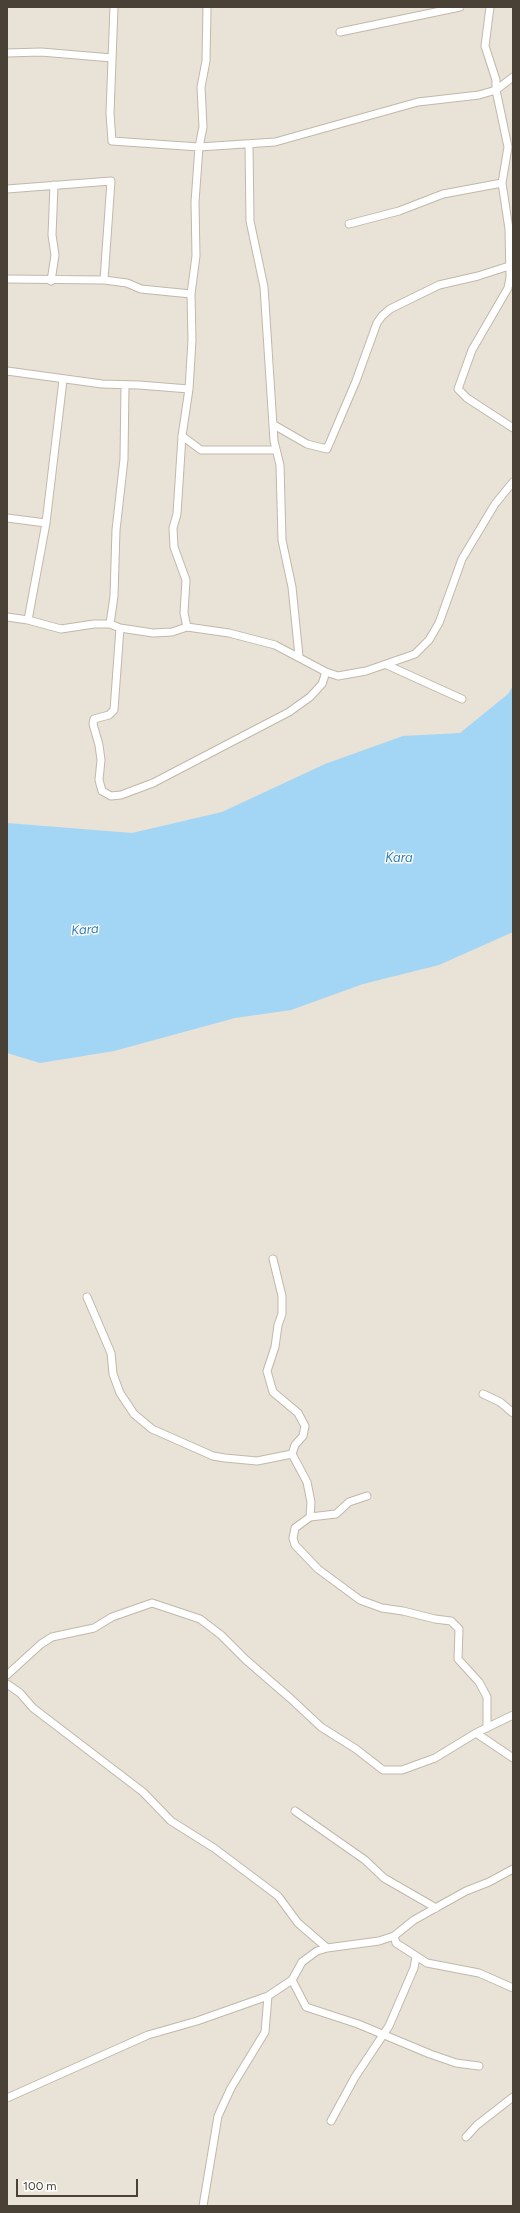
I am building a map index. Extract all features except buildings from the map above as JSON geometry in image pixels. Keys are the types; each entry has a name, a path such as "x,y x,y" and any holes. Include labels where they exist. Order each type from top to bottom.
{"street":[{"path":"114,7 110,113 112,141 199,147 275,142 418,102 479,95 496,90 513,77"},
{"path":"187,627 184,614 186,580 174,547 173,528 177,514 182,436 189,389 192,340 191,294 196,256 195,202 199,147 203,127 201,87 206,61 206,7"},
{"path":"340,32 460,7"},
{"path":"490,7 485,46 494,75 508,147 502,184 509,229 510,272 508,288 472,350 458,389 467,398 513,428"},
{"path":"7,53 41,52 112,58"},
{"path":"249,144 250,221 264,287 274,441 280,465 282,540 292,588 299,656"},
{"path":"7,190 111,181 104,280"},
{"path":"349,224 400,211 448,192 502,184"},
{"path":"51,281 55,255 52,235 54,185"},
{"path":"505,205 513,206"},
{"path":"274,425 307,444 327,449 356,381 377,323 382,316 390,309 440,285 478,276 509,266"},
{"path":"7,279 51,281 104,280 128,283 141,289 191,294"},
{"path":"7,371 63,380 189,389"},
{"path":"28,620 46,523 63,380"},
{"path":"110,624 114,596 116,530 124,459 126,385"},
{"path":"182,436 201,450 276,450"},
{"path":"7,617 28,620 61,629 94,624 110,624 120,628 153,633 172,632 187,627 229,633 275,645 299,656 326,672 348,675 387,665 415,654 429,640 438,623 462,559 495,504 513,482"},
{"path":"7,518 46,523"},
{"path":"120,628 114,710 109,715 94,719 93,724 99,745 101,760 99,780 102,791 111,796 121,795 159,780 289,712 310,697 322,684 326,672"},
{"path":"387,665 462,699"},
{"path":"273,1259 282,1296 282,1314 278,1325 275,1347 267,1371 273,1392 298,1413 306,1426 303,1436 294,1445 292,1454 307,1482 311,1502 310,1517"},
{"path":"87,1297 111,1353 113,1374 120,1393 134,1414 152,1429 213,1456 257,1460 292,1454"},
{"path":"483,1394 500,1402 513,1413"},
{"path":"367,1496 349,1502 336,1514 310,1517 295,1528 293,1538 295,1545 337,1585 360,1600 382,1608 451,1621 459,1629 458,1659 479,1682 487,1697 487,1728"},
{"path":"7,1675 41,1644 52,1637 94,1628 112,1618 152,1603 200,1619 221,1635 246,1660 321,1727 356,1749 383,1770 402,1770 435,1758 476,1733 513,1716"},
{"path":"7,1684 20,1693 33,1708 143,1792 171,1821 214,1848 278,1896 298,1923 327,1948"},
{"path":"476,1733 513,1758"},
{"path":"295,1811 365,1860 384,1878 436,1908"},
{"path":"7,2098 148,2035 197,2021 268,1996 292,1980 302,1962 317,1951 327,1948 379,1941 394,1936 414,1920 513,1869"},
{"path":"394,1936 396,1943 410,1950 416,1957 427,1963 479,1973 513,1988"},
{"path":"331,2121 355,2077 383,2034 405,1989 416,1957"},
{"path":"292,1980 306,2007 383,2034 430,2054 456,2063 479,2066"},
{"path":"203,2206 218,2116 231,2088 265,2032 268,1996"},
{"path":"466,2137 477,2125 513,2098"}],"shaded area":[{"path":"7,7 513,7 513,2206 7,2206"}],"water":[{"name":"Kara","path":"513,686 513,932 439,965 363,984 291,1010 235,1018 114,1051 40,1063 7,1053 7,823 132,833 222,812 325,764 403,736 460,733 508,694"}]}
